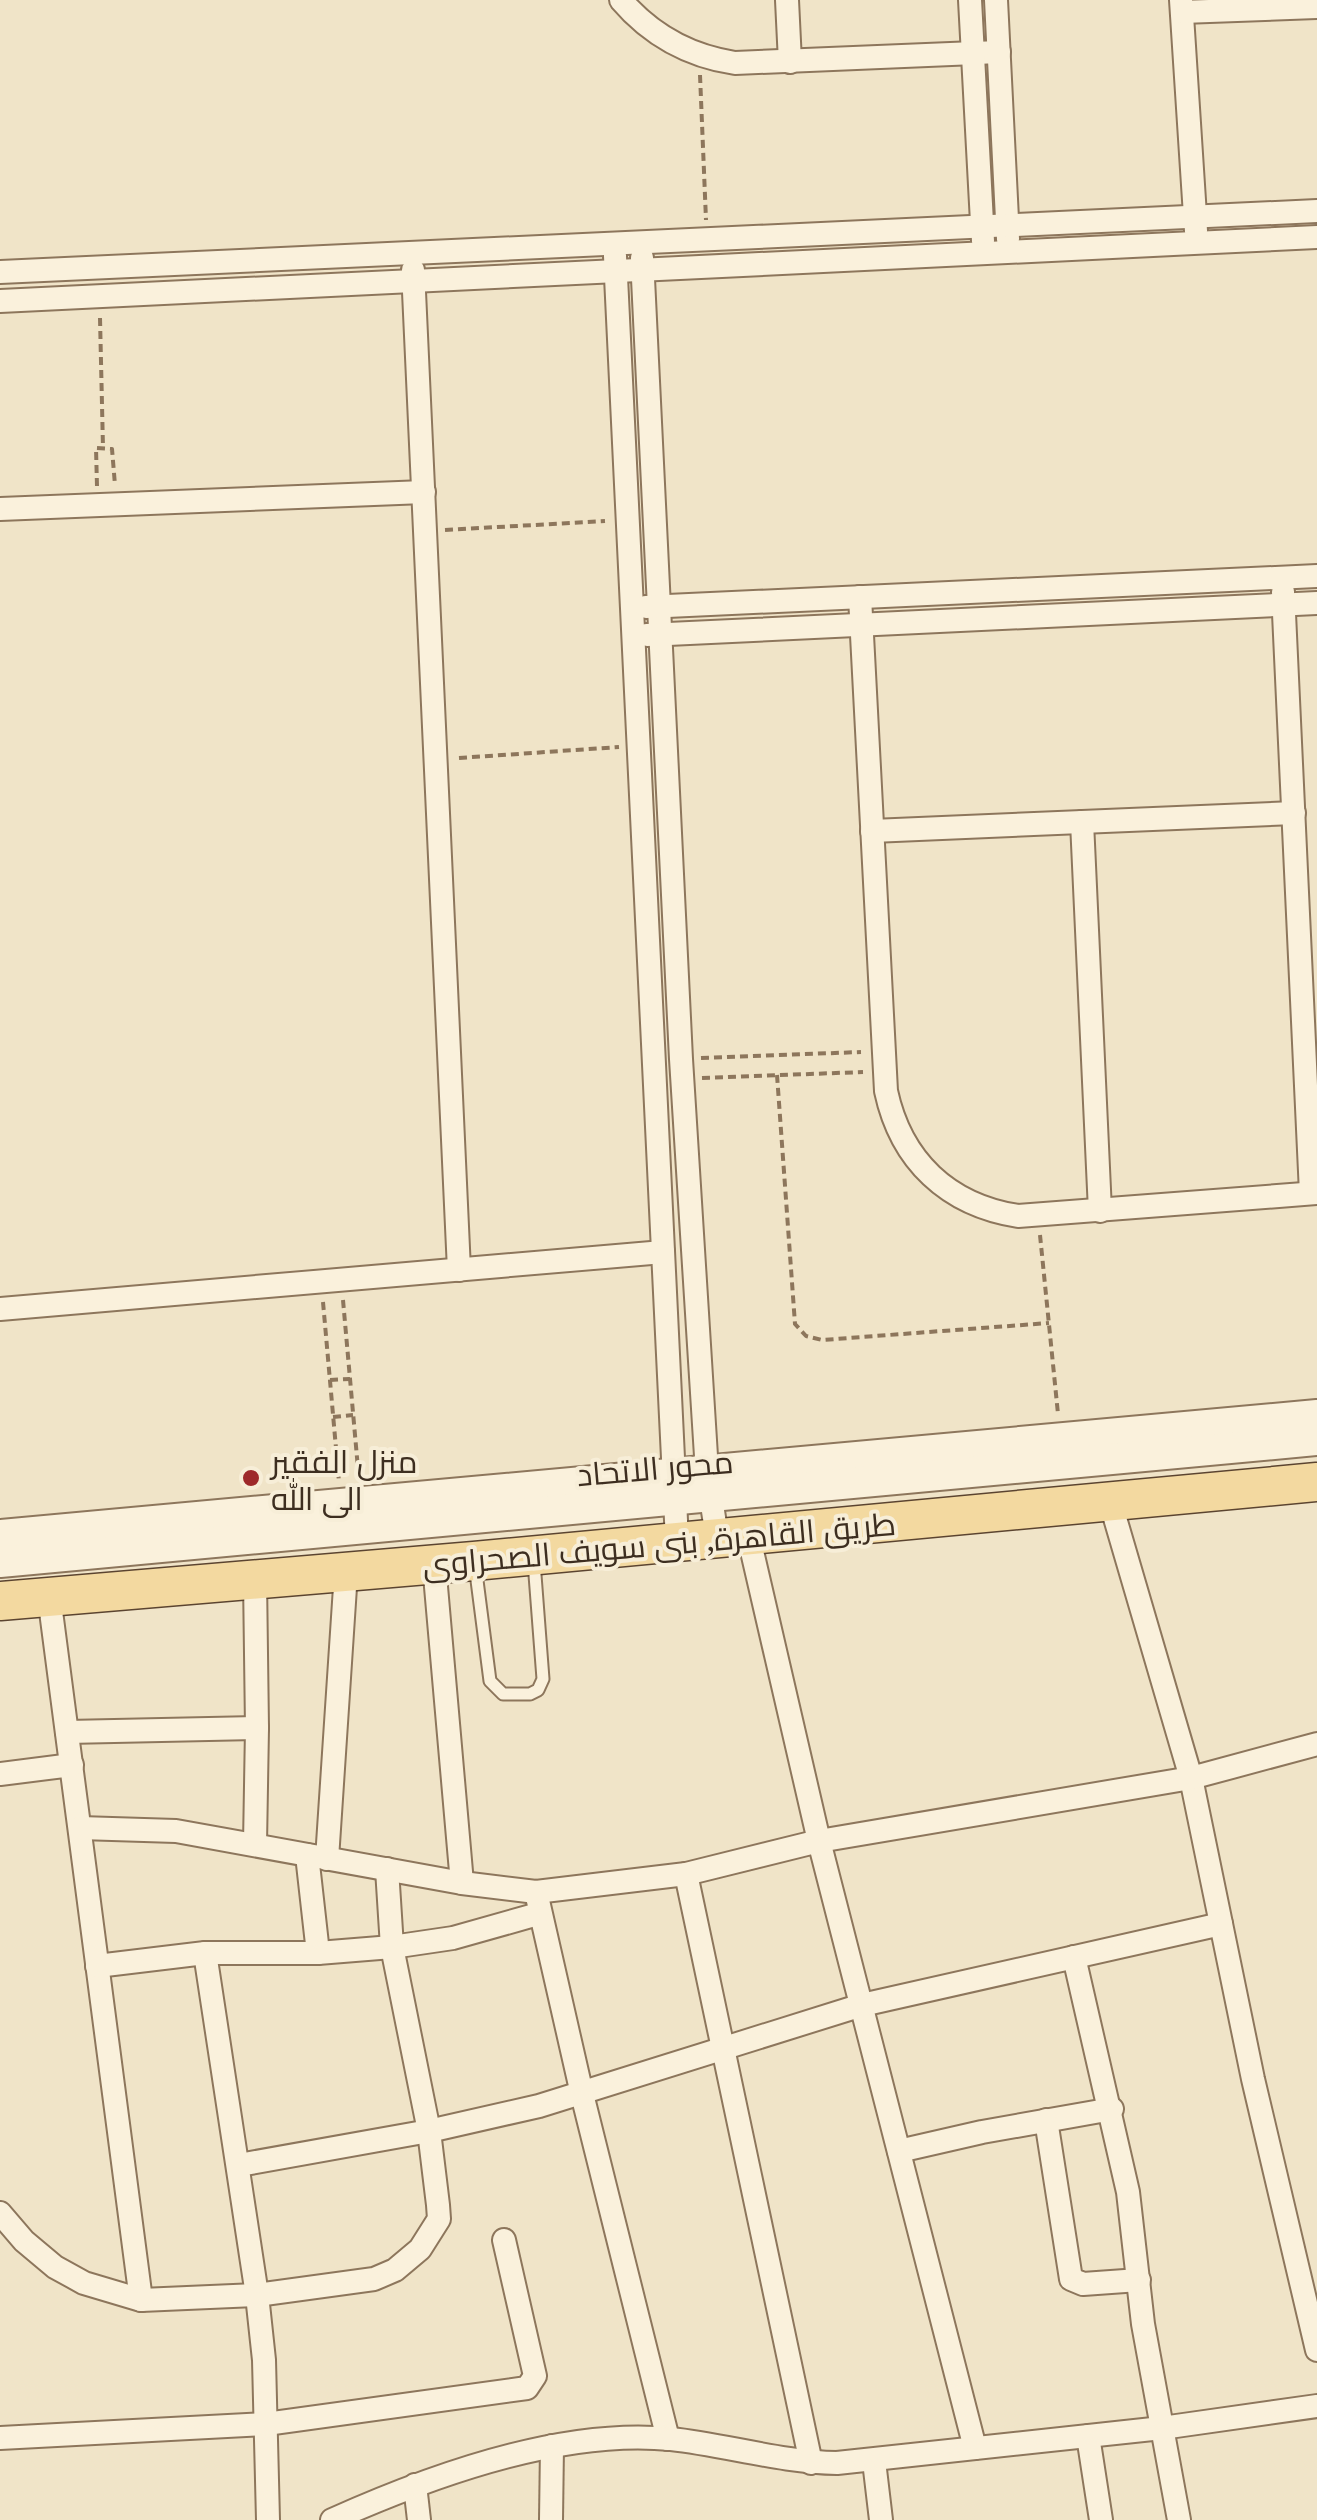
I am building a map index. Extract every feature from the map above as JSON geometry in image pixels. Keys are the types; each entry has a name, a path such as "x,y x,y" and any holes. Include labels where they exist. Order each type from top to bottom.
{"main road":[{"name":"طريق القاهرة, بنى سويف الصحراوى","path":"0,1601 1317,1482"}],"street":[{"path":"621,0 651,29 699,55 754,65 998,52"},
{"path":"786,0 790,62"},
{"path":"970,0 983,253"},
{"path":"996,0 1009,252"},
{"path":"1197,243 1182,6 1317,6"},
{"path":"0,272 1317,210"},
{"path":"0,301 1317,237"},
{"path":"641,242 682,1069 710,1485 732,1536 819,1841 975,2448"},
{"path":"614,243 677,1540"},
{"path":"413,252 459,1270"},
{"path":"0,509 424,492"},
{"path":"632,608 1317,576"},
{"path":"860,597 884,1062 890,1110 917,1162 946,1189 980,1207 1018,1216 1038,1216 1314,1193 1283,577"},
{"path":"633,636 1317,602"},
{"path":"872,831 1294,813"},
{"path":"1082,822 1100,1212"},
{"path":"0,1310 663,1252"},
{"name":"محور الاتحاد","path":"710,1485 1060,1439 1317,1415"},
{"name":"محور الاتحاد","path":"0,1562 676,1488 1317,1440"},
{"name":"محور الاتحاد","path":"0,1535 351,1503 676,1488"},
{"path":"1110,1502 1191,1778 1253,2079 1317,2350"},
{"path":"434,1564 462,1883"},
{"path":"318,1953 317,1857 346,1572"},
{"path":"255,1579 255,1844"},
{"path":"49,1596 141,2300"},
{"path":"68,1732 258,1728"},
{"path":"97,1966 205,1954 318,1953 453,1938 537,1903 686,1874 819,1841 1191,1778 1317,1744"},
{"path":"0,1774 72,1766"},
{"path":"80,1828 176,1831 462,1883 537,1903"},
{"path":"0,2213 24,2241 84,2284 141,2300 258,2295 374,2280 395,2270 420,2249 440,2219 430,2131 392,1947 387,1869"},
{"path":"686,1874 720,2047 812,2462"},
{"path":"537,1903 668,2439"},
{"path":"239,2165 430,2131 582,2094 862,2005 1221,1924"},
{"path":"205,1954 258,2295 264,2360 268,2520"},
{"path":"1074,1957 1128,2192 1143,2324 1180,2520"},
{"path":"900,2151 1112,2109"},
{"path":"1046,2120 1071,2278 1083,2284 1139,2280"},
{"path":"0,2438 266,2424 527,2388 534,2376 504,2240"},
{"path":"332,2520 415,2485 552,2446 582,2442 668,2439 812,2462 874,2461 1317,2406"},
{"path":"1088,2436 1101,2520"},
{"path":"550,2520 552,2446"},
{"path":"874,2461 881,2520"},
{"path":"415,2485 419,2520"}],"lane":[{"path":"474,1561 490,1682 503,1694 530,1694 538,1690 542,1679 533,1555"}],"path":[{"path":"699,55 707,239"},
{"path":"99,296 103,448"},
{"path":"94,449 112,451 107,505 94,449"},
{"path":"426,532 628,520"},
{"path":"436,760 638,746"},
{"path":"682,1069 884,1062"},
{"path":"682,1069 777,1076 884,1062"},
{"path":"777,1076 796,1324 800,1331 822,1340 1049,1324"},
{"path":"1038,1216 1060,1439"},
{"path":"331,1282 350,1379 351,1503"},
{"path":"331,1282 332,1417 351,1503"},
{"path":"330,1380 350,1379"},
{"path":"332,1417 353,1415"}],"place":[{"name":"منزل الفقير الى الله","path":"251,1478"}]}
